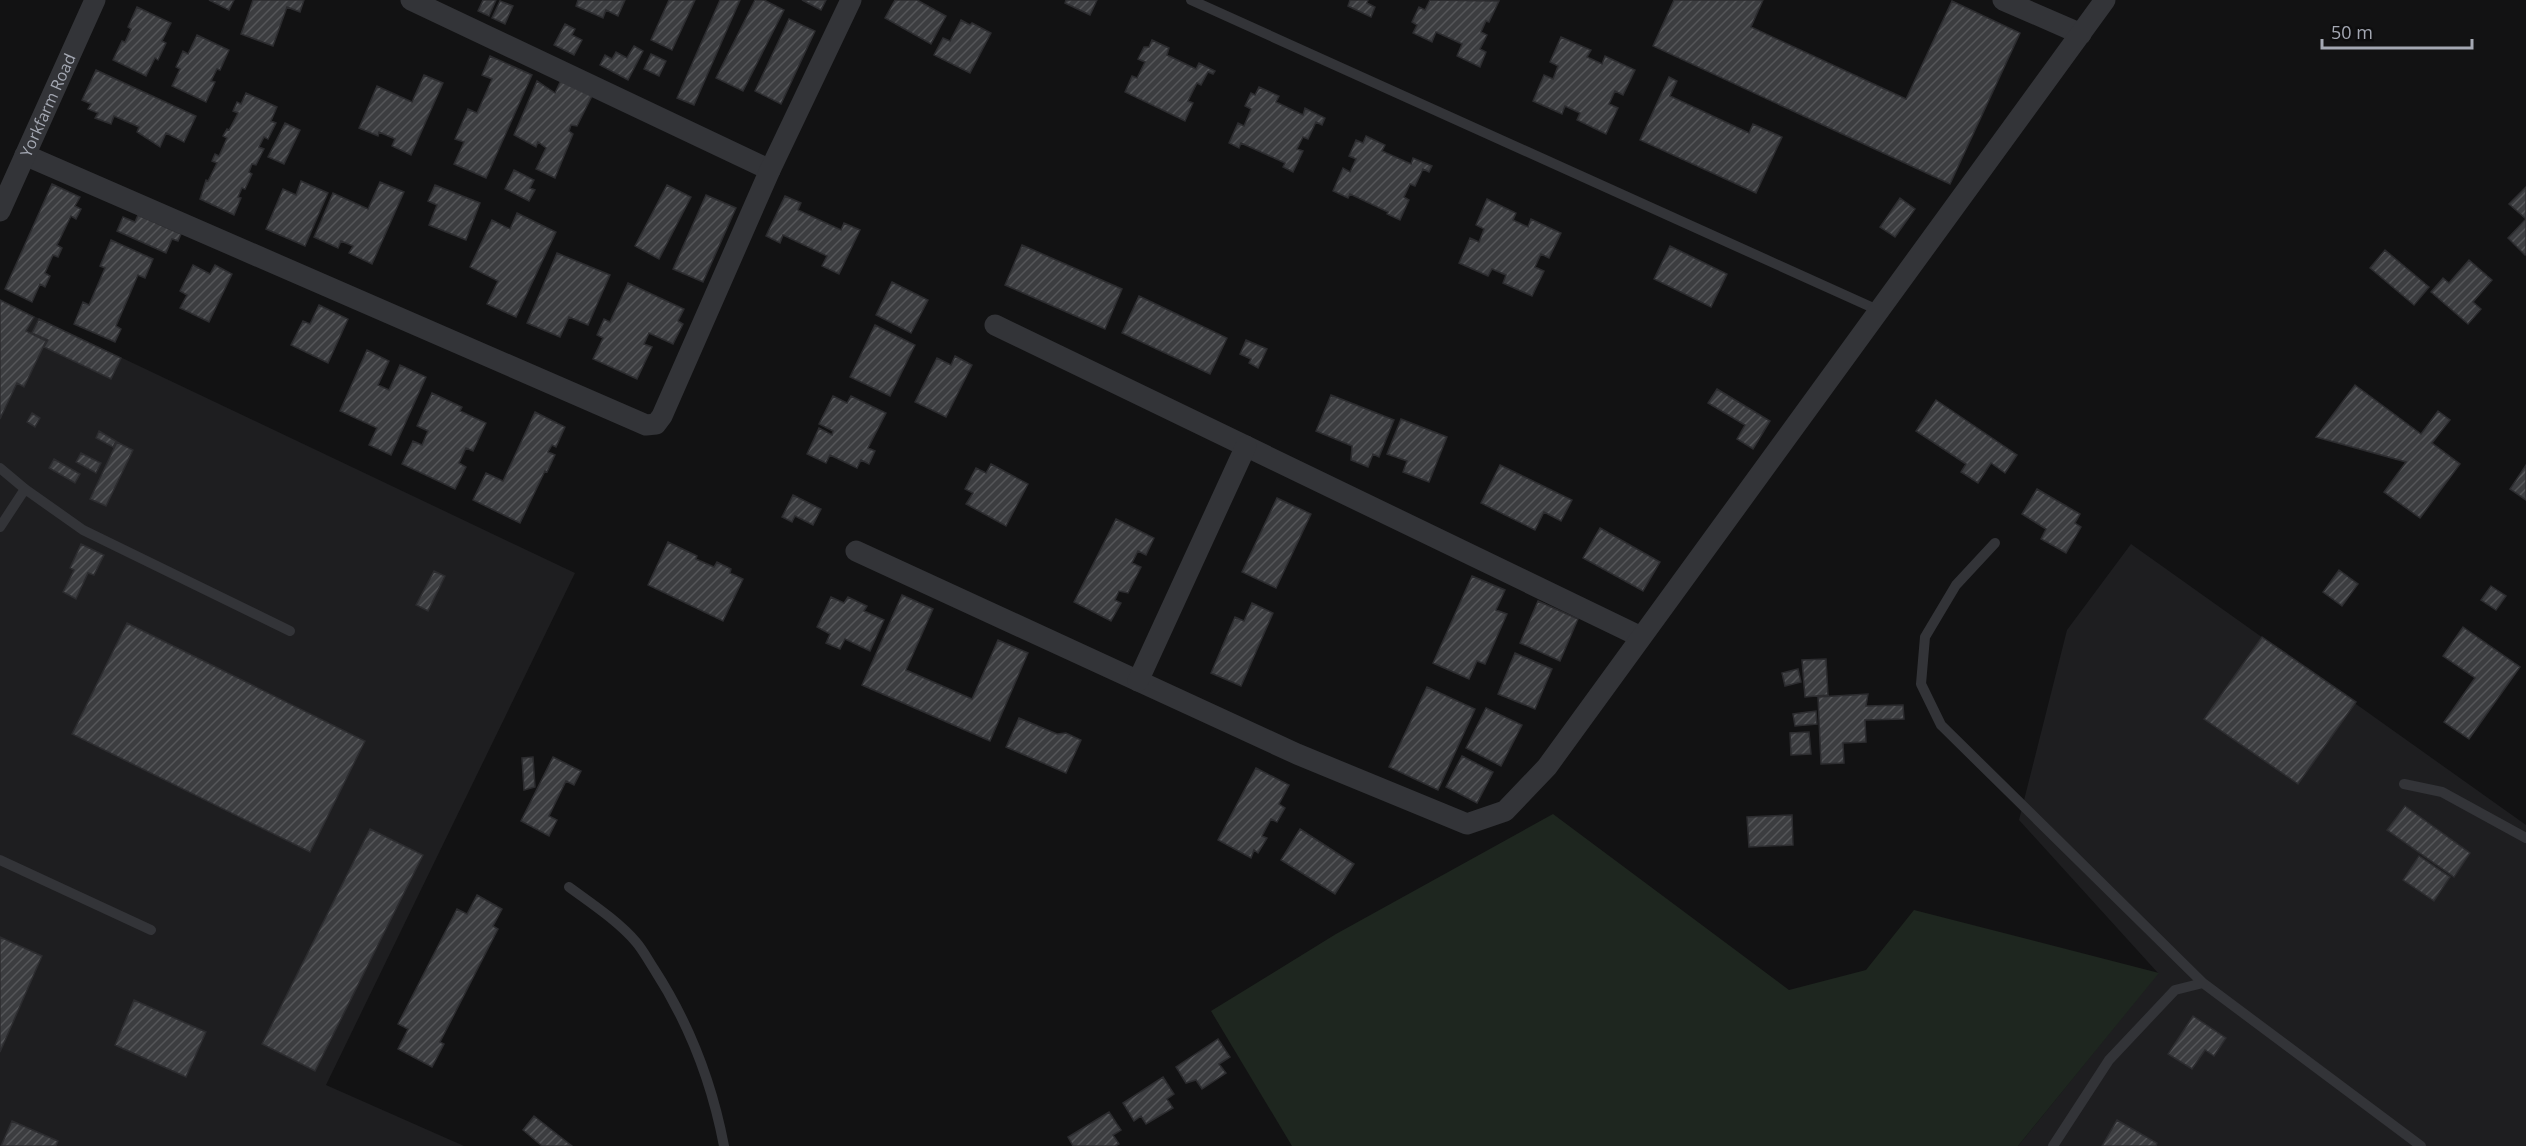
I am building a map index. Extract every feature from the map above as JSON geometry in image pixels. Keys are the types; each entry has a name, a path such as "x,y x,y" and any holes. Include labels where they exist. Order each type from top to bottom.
{"street":[{"name":"Yorkfarm Road","path":"0,211 95,0"},
{"path":"411,0 770,170"},
{"path":"26,154 645,425 656,424 662,416 770,170 851,0"},
{"path":"2003,0 2081,34"},
{"path":"856,551 1297,754 1467,824 1505,811 1547,767 2105,0"},
{"path":"994,325 1641,637"},
{"path":"1138,681 1246,446"}],"lane":[{"path":"1191,0 1856,298 1880,311"},
{"path":"0,468 25,489 83,530 290,631"},
{"path":"0,526 25,489"},
{"path":"1995,543 1956,585 1924,637 1921,684 1941,725 2203,983 2421,1146"},
{"path":"2404,784 2442,792 2526,838"},
{"path":"0,860 151,930"},
{"path":"569,887 602,911 636,942 673,998 702,1063 717,1108 724,1146"},
{"path":"2053,1146 2109,1060 2175,990 2203,983"}],"shaded area":[{"path":"0,300 575,573 326,1085 464,1146 0,1146"},
{"path":"2131,544 2526,825 2526,1146 2018,1146 2158,973 2019,820 2067,630"},
{"path":"1553,814 1789,990 1866,970 1914,910 2159,973 2018,1146 1292,1146 1211,1011 1336,934"}],"building":[{"path":"209,0 234,0 229,10"},
{"path":"253,0 304,0 300,12 287,7 273,46 241,34"},
{"path":"483,0 496,0 489,16 478,11"},
{"path":"578,0 625,0 618,16 606,10 603,18 576,6"},
{"path":"669,0 695,0 672,50 651,40"},
{"path":"720,0 740,0 694,105 677,98"},
{"path":"755,0 764,0 784,10 743,91 716,78"},
{"path":"802,0 826,0 821,10"},
{"path":"895,0 917,0 946,16 931,44 885,18"},
{"path":"1066,0 1097,0 1090,15 1065,3"},
{"path":"1350,0 1368,0 1367,3 1375,7 1371,17 1348,6"},
{"path":"1430,0 1499,1 1489,22 1486,21 1481,32 1487,35 1480,49 1486,52 1480,67 1457,56 1462,44 1436,32 1432,42 1413,33 1417,25 1412,22 1419,7 1425,10"},
{"path":"1674,0 1763,0 1751,27 1906,99 1952,1 2020,33 1950,184 1653,46"},
{"path":"500,1 513,6 505,24 492,18"},
{"path":"137,7 171,23 162,41 166,43 158,60 155,58 146,76 113,60 131,29 128,27"},
{"path":"789,19 815,31 781,104 755,91"},
{"path":"961,20 991,33 970,73 934,55 943,38 950,41"},
{"path":"565,24 575,29 572,35 582,40 574,55 554,45"},
{"path":"197,35 229,50 220,70 217,69 211,81 215,82 206,102 172,86 180,69 176,67 183,51 188,54"},
{"path":"1561,37 1591,50 1587,57 1602,64 1605,56 1635,70 1623,95 1615,91 1609,104 1618,108 1606,134 1577,120 1580,113 1565,106 1562,114 1533,101 1544,75 1553,79 1558,66 1550,62"},
{"path":"1152,40 1169,48 1167,55 1196,69 1199,63 1215,71 1213,74 1208,72 1201,85 1197,83 1188,101 1193,103 1185,121 1125,92 1132,76 1137,78 1145,62 1138,59 1144,47 1149,47"},
{"path":"634,46 643,51 628,80 600,65 605,55 612,59 616,52 627,58"},
{"path":"651,54 666,61 659,76 644,69"},
{"path":"490,56 532,75 486,178 454,164 464,142 455,139 468,109 477,113 492,79 482,75"},
{"path":"96,70 196,116 184,142 166,133 160,147 137,132 139,127 114,116 111,124 95,118 98,113 88,109 91,104 82,100"},
{"path":"424,75 443,83 411,155 392,146 395,139 379,132 378,136 359,128 377,86 412,102"},
{"path":"1669,77 1677,81 1670,96 1749,133 1753,124 1782,137 1756,193 1640,140"},
{"path":"562,78 592,96 577,126 571,125 569,131 573,134 555,178 536,169 546,148 538,142 536,147 514,135 537,81 555,93"},
{"path":"1259,87 1279,96 1276,102 1303,115 1305,108 1325,118 1322,125 1316,122 1308,139 1303,137 1297,149 1303,151 1293,172 1283,167 1285,163 1241,143 1239,148 1229,143 1238,123 1244,126 1251,109 1245,106 1251,93 1255,95"},
{"path":"246,93 277,107 271,121 276,123 268,139 264,137 259,147 264,149 256,165 252,164 249,172 252,174 245,189 242,188 238,197 241,198 234,215 200,199 206,180 208,181 217,163 212,161 215,154 219,156 227,138 223,136 238,113 233,111 237,102 241,104"},
{"path":"285,123 300,130 284,164 268,157"},
{"path":"1366,136 1385,145 1382,151 1411,164 1413,158 1432,166 1429,172 1423,169 1415,186 1410,184 1404,197 1409,200 1400,220 1350,194 1348,198 1333,191 1343,168 1350,172 1356,159 1349,156 1356,140 1363,143"},
{"path":"514,170 534,180 530,188 535,190 529,201 505,189"},
{"path":"301,181 328,193 305,246 266,229 283,189 296,195"},
{"path":"380,182 404,192 372,264 349,253 353,246 341,241 338,248 314,237 333,193 368,209"},
{"path":"52,184 80,197 75,206 81,209 76,219 71,216 57,245 62,248 58,257 53,255 45,273 50,276 45,287 40,284 32,302 5,289"},
{"path":"435,185 480,203 466,240 429,225 437,205 428,201"},
{"path":"667,185 691,197 659,259 635,246"},
{"path":"2526,187 2526,219 2509,204"},
{"path":"706,195 736,208 703,282 673,269"},
{"path":"785,196 801,203 798,210 841,230 844,223 860,230 839,274 822,266 827,256 783,235 780,243 766,236"},
{"path":"1900,198 1915,209 1895,237 1880,227"},
{"path":"1487,199 1516,213 1513,220 1528,227 1531,219 1561,233 1549,258 1541,254 1535,267 1544,271 1532,296 1503,283 1506,275 1492,269 1488,276 1459,263 1470,238 1479,242 1484,229 1476,225"},
{"path":"517,213 556,232 516,317 487,304 498,281 470,267 492,220 510,229"},
{"path":"138,215 181,234 178,241 172,239 166,253 117,231 123,217 135,222"},
{"path":"2526,219 2526,253 2525,255 2508,238"},
{"path":"111,240 153,259 145,278 138,275 116,326 121,329 115,342 74,324 83,302 89,305 105,268 100,266"},
{"path":"1022,245 1122,289 1105,329 1005,285"},
{"path":"1670,246 1727,274 1711,307 1654,279"},
{"path":"2385,250 2429,287 2414,305 2370,268"},
{"path":"557,253 610,275 588,325 569,317 560,337 527,323"},
{"path":"2469,260 2492,280 2473,302 2481,309 2468,324 2431,292 2443,278 2449,283"},
{"path":"193,265 210,274 215,265 232,274 209,322 180,308 187,295 180,291"},
{"path":"892,282 928,300 911,333 876,315"},
{"path":"628,283 684,309 678,321 683,324 673,344 649,333 644,344 652,347 637,379 593,359 603,338 597,335 604,319 610,322"},
{"path":"1139,296 1227,338 1210,374 1122,333"},
{"path":"0,300 34,317 26,331 46,341 24,387 17,383 0,419"},
{"path":"319,305 348,319 328,363 291,345 303,321 310,324"},
{"path":"39,319 121,358 111,379 44,347 48,340 32,333"},
{"path":"875,325 915,345 890,396 850,377"},
{"path":"1246,340 1267,349 1258,368 1249,363 1251,359 1240,354"},
{"path":"367,350 389,361 378,385 389,390 400,365 426,377 391,455 369,445 377,428 340,411"},
{"path":"955,356 972,365 946,417 915,402 937,358 951,365"},
{"path":"2355,385 2421,434 2438,411 2450,420 2432,443 2460,464 2420,518 2384,492 2406,462 2316,437"},
{"path":"1717,389 1770,421 1753,449 1737,439 1745,425 1708,403"},
{"path":"432,393 462,407 460,411 486,423 473,451 466,448 459,463 466,467 455,489 402,464 413,441 422,445 428,431 417,426"},
{"path":"1331,395 1394,420 1379,457 1373,454 1368,467 1351,460 1352,446 1316,431"},
{"path":"833,396 847,403 851,396 886,413 868,448 875,451 869,464 861,460 857,468 830,455 826,463 807,454 819,428 832,435 833,431 819,424"},
{"path":"1936,400 2017,455 2005,473 1991,463 1978,483 1961,472 1966,464 1916,431"},
{"path":"535,412 565,427 556,447 552,445 548,452 555,455 520,523 473,500 486,473 503,481"},
{"path":"32,413 40,418 35,427 27,422"},
{"path":"1401,419 1447,437 1429,482 1403,472 1407,461 1387,454"},
{"path":"99,431 116,441 113,447 96,438"},
{"path":"117,442 133,450 106,506 90,499"},
{"path":"81,453 101,463 96,473 76,462"},
{"path":"54,459 80,474 75,483 49,468"},
{"path":"991,464 1028,484 1006,526 966,504 973,493 965,489 976,468 986,473"},
{"path":"1500,465 1572,500 1561,521 1544,512 1535,530 1481,503"},
{"path":"2526,465 2526,500 2510,489"},
{"path":"2037,489 2080,514 2075,523 2081,527 2066,553 2041,539 2046,529 2022,514"},
{"path":"793,495 821,509 813,525 795,516 792,522 782,517"},
{"path":"1277,498 1311,514 1276,588 1242,572"},
{"path":"1116,519 1154,538 1146,555 1138,551 1132,563 1141,567 1128,593 1119,591 1115,600 1121,603 1111,621 1074,602"},
{"path":"1600,528 1660,562 1643,591 1583,558"},
{"path":"668,542 714,567 717,562 731,569 730,573 743,579 723,621 648,585"},
{"path":"81,544 104,555 94,575 88,573 76,599 63,592 74,570 70,568"},
{"path":"2339,570 2358,584 2342,606 2323,592"},
{"path":"434,571 445,576 428,611 416,605"},
{"path":"1472,576 1505,590 1496,610 1507,614 1485,664 1477,661 1469,679 1433,663"},
{"path":"2491,586 2506,596 2496,610 2481,600"},
{"path":"902,595 933,609 906,670 972,699 998,640 1028,653 990,741 862,685"},
{"path":"831,597 844,603 848,597 867,606 864,611 884,620 870,651 845,639 840,649 826,643 830,634 817,627"},
{"path":"1538,601 1578,619 1560,661 1520,643"},
{"path":"1252,603 1273,613 1241,686 1211,673 1235,617 1244,621"},
{"path":"127,623 365,741 310,852 72,734"},
{"path":"2463,627 2520,667 2469,739 2444,722 2475,678 2443,656"},
{"path":"2262,637 2356,702 2298,784 2204,719"},
{"path":"1515,653 1552,669 1535,709 1498,694"},
{"path":"1826,659 1828,695 1805,697 1802,660"},
{"path":"1798,669 1801,682 1785,686 1782,673"},
{"path":"1427,687 1475,709 1438,790 1389,767"},
{"path":"1868,694 1866,706 1903,705 1904,719 1865,720 1866,742 1843,743 1844,763 1821,764 1818,697"},
{"path":"1486,708 1522,725 1501,766 1466,748"},
{"path":"1816,711 1817,724 1795,726 1793,714"},
{"path":"1019,718 1057,734 1066,733 1081,740 1066,773 1006,747"},
{"path":"1809,732 1811,754 1791,755 1790,733"},
{"path":"1462,756 1493,772 1477,803 1446,787"},
{"path":"533,757 535,787 524,790 522,758"},
{"path":"553,757 581,771 574,785 566,781 549,816 557,820 549,836 521,821"},
{"path":"1256,768 1289,785 1279,804 1285,808 1277,822 1271,819 1262,836 1267,838 1258,853 1254,850 1251,858 1218,840"},
{"path":"2405,806 2470,853 2454,877 2387,830"},
{"path":"1792,815 1793,845 1749,847 1747,817"},
{"path":"370,829 423,855 315,1071 262,1044"},
{"path":"1300,829 1354,864 1335,894 1281,860"},
{"path":"2419,856 2450,877 2434,901 2403,880"},
{"path":"477,895 502,909 493,926 498,929 440,1042 444,1044 432,1067 398,1049 408,1029 398,1024 457,909 467,914"},
{"path":"0,937 42,956 0,1052"},
{"path":"134,1000 206,1032 186,1077 115,1045"},
{"path":"2193,1016 2226,1038 2214,1056 2205,1050 2192,1069 2168,1054"},
{"path":"1218,1039 1230,1057 1219,1064 1226,1073 1202,1089 1196,1080 1186,1083 1176,1067"},
{"path":"1163,1077 1174,1094 1167,1099 1173,1108 1146,1124 1141,1116 1134,1121 1123,1103"},
{"path":"1109,1112 1121,1130 1113,1135 1119,1144 1115,1146 1073,1146 1068,1137"},
{"path":"534,1116 572,1146 542,1146 523,1130"},
{"path":"2117,1120 2157,1143 2156,1146 2102,1146"},
{"path":"12,1121 58,1141 56,1146 1,1146"}]}
